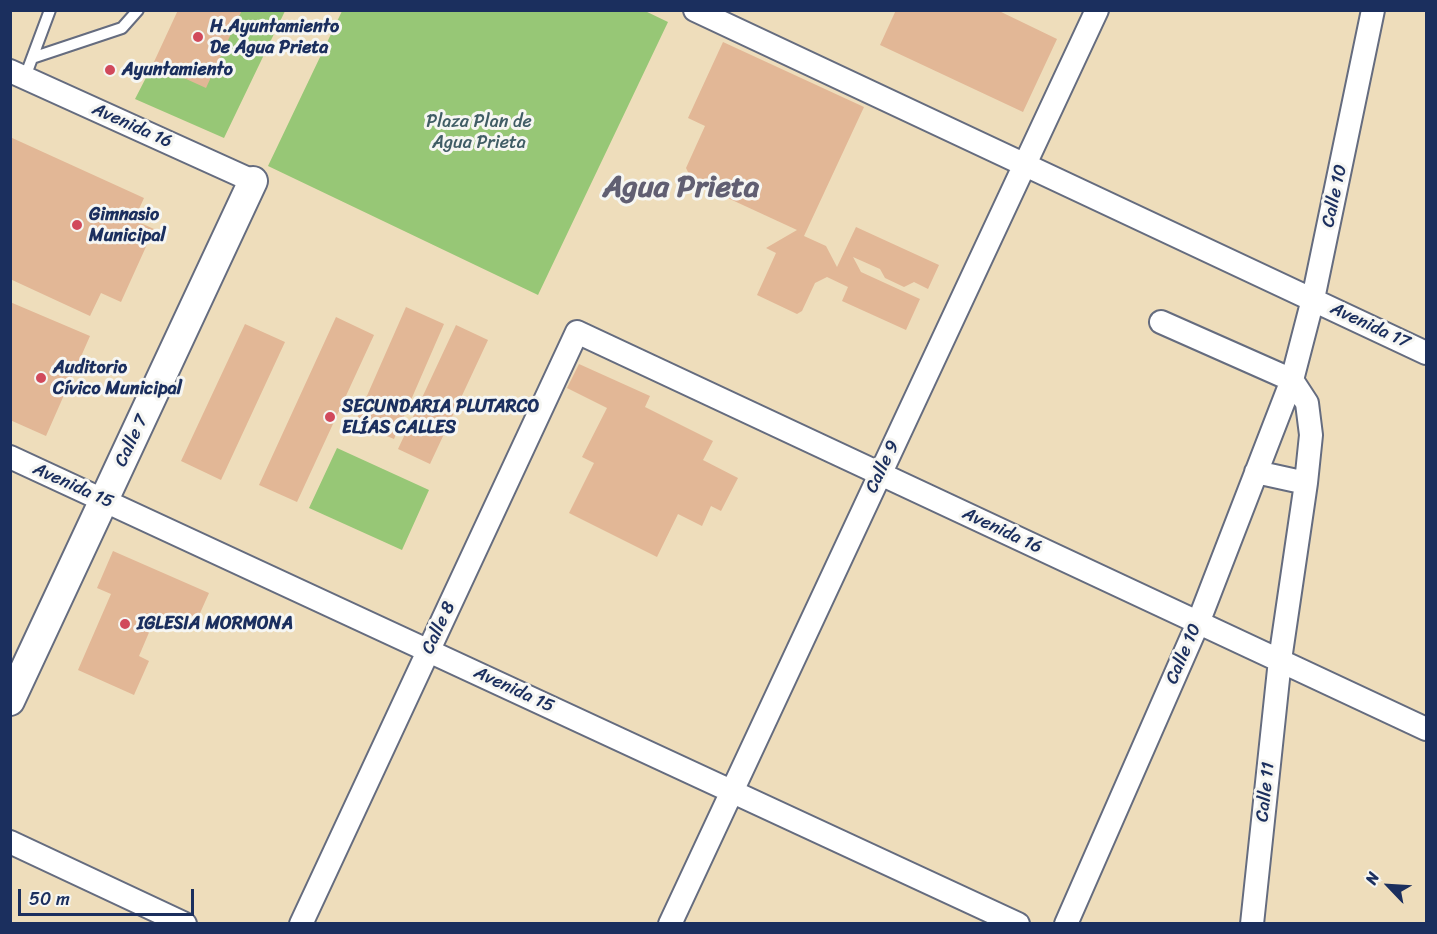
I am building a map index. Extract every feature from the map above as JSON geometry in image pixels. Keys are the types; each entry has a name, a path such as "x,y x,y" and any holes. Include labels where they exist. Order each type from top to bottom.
{"street":[{"name":"Avenida 17","path":"695,10 725,17 1024,165 1426,353"},
{"name":"Calle 9","path":"670,924 1096,10"},
{"name":"Calle 10","path":"1066,924 1198,623 1292,380 1313,299 1373,10"},
{"name":"Avenida 16","path":"23,69 253,181"},
{"name":"Calle 7","path":"10,701 253,181"},
{"path":"1161,322 1292,380 1307,403 1311,435 1306,483 1280,660"},
{"name":"Avenida 16","path":"577,332 1426,729"},
{"name":"Calle 8","path":"301,924 577,332"},
{"name":"Avenida 15","path":"10,457 1018,924"},
{"path":"1256,472 1306,483"},
{"name":"Calle 11","path":"1252,924 1280,660"},
{"path":"10,842 185,924"}],"lane":[{"path":"23,69 50,10"},
{"path":"23,69 122,28 138,10"}],"green space":[{"name":"Plaza Plan de Agua Prieta","path":"643,10 668,22 538,295 268,166 342,11"},
{"path":"242,11 285,11 224,138 135,99 153,64"},
{"path":"337,448 429,490 402,550 309,508"}],"building":[{"name":"H.Ayuntamiento De Agua Prieta","path":"178,10 242,10 206,88 153,64"},
{"path":"896,10 997,10 1057,39 1023,112 880,45"},
{"path":"723,42 864,107 804,236 826,246 837,267 856,227 939,265 928,289 914,282 904,287 885,278 880,269 853,257 861,272 920,299 906,330 842,301 848,287 827,277 815,283 802,311 797,314 757,295 776,253 766,248 797,230 693,182 686,168 705,126 688,118"},
{"name":"Gimnasio Municipal","path":"10,137 144,198 134,220 154,229 121,302 101,293 90,316 10,279"},
{"name":"Auditorio Cívico Municipal","path":"10,302 90,336 46,436 10,420"},
{"path":"406,307 444,324 394,439 355,423"},
{"path":"336,317 374,335 297,502 259,485"},
{"path":"245,324 285,342 221,480 181,461"},
{"path":"456,325 488,340 430,464 398,449"},
{"path":"579,364 650,396 645,407 713,441 703,460 738,478 721,511 711,506 702,526 678,514 657,557 569,513 594,463 582,457 607,408 567,388"},
{"name":"IGLESIA MORMONA","path":"113,551 209,593 192,631 156,616 139,656 149,661 134,695 78,670 111,594 97,588"}],"place":[{"name":"H.Ayuntamiento De Agua Prieta","path":"198,37"},
{"name":"Ayuntamiento","path":"110,70"},
{"name":"Gimnasio Municipal","path":"77,225"},
{"name":"Auditorio Cívico Municipal","path":"41,378"},
{"name":"SECUNDARIA PLUTARCO ELÍAS CALLES","path":"330,417"},
{"name":"IGLESIA MORMONA","path":"125,624"}],"district":[{"name":"Agua Prieta","path":"681,188"}]}
